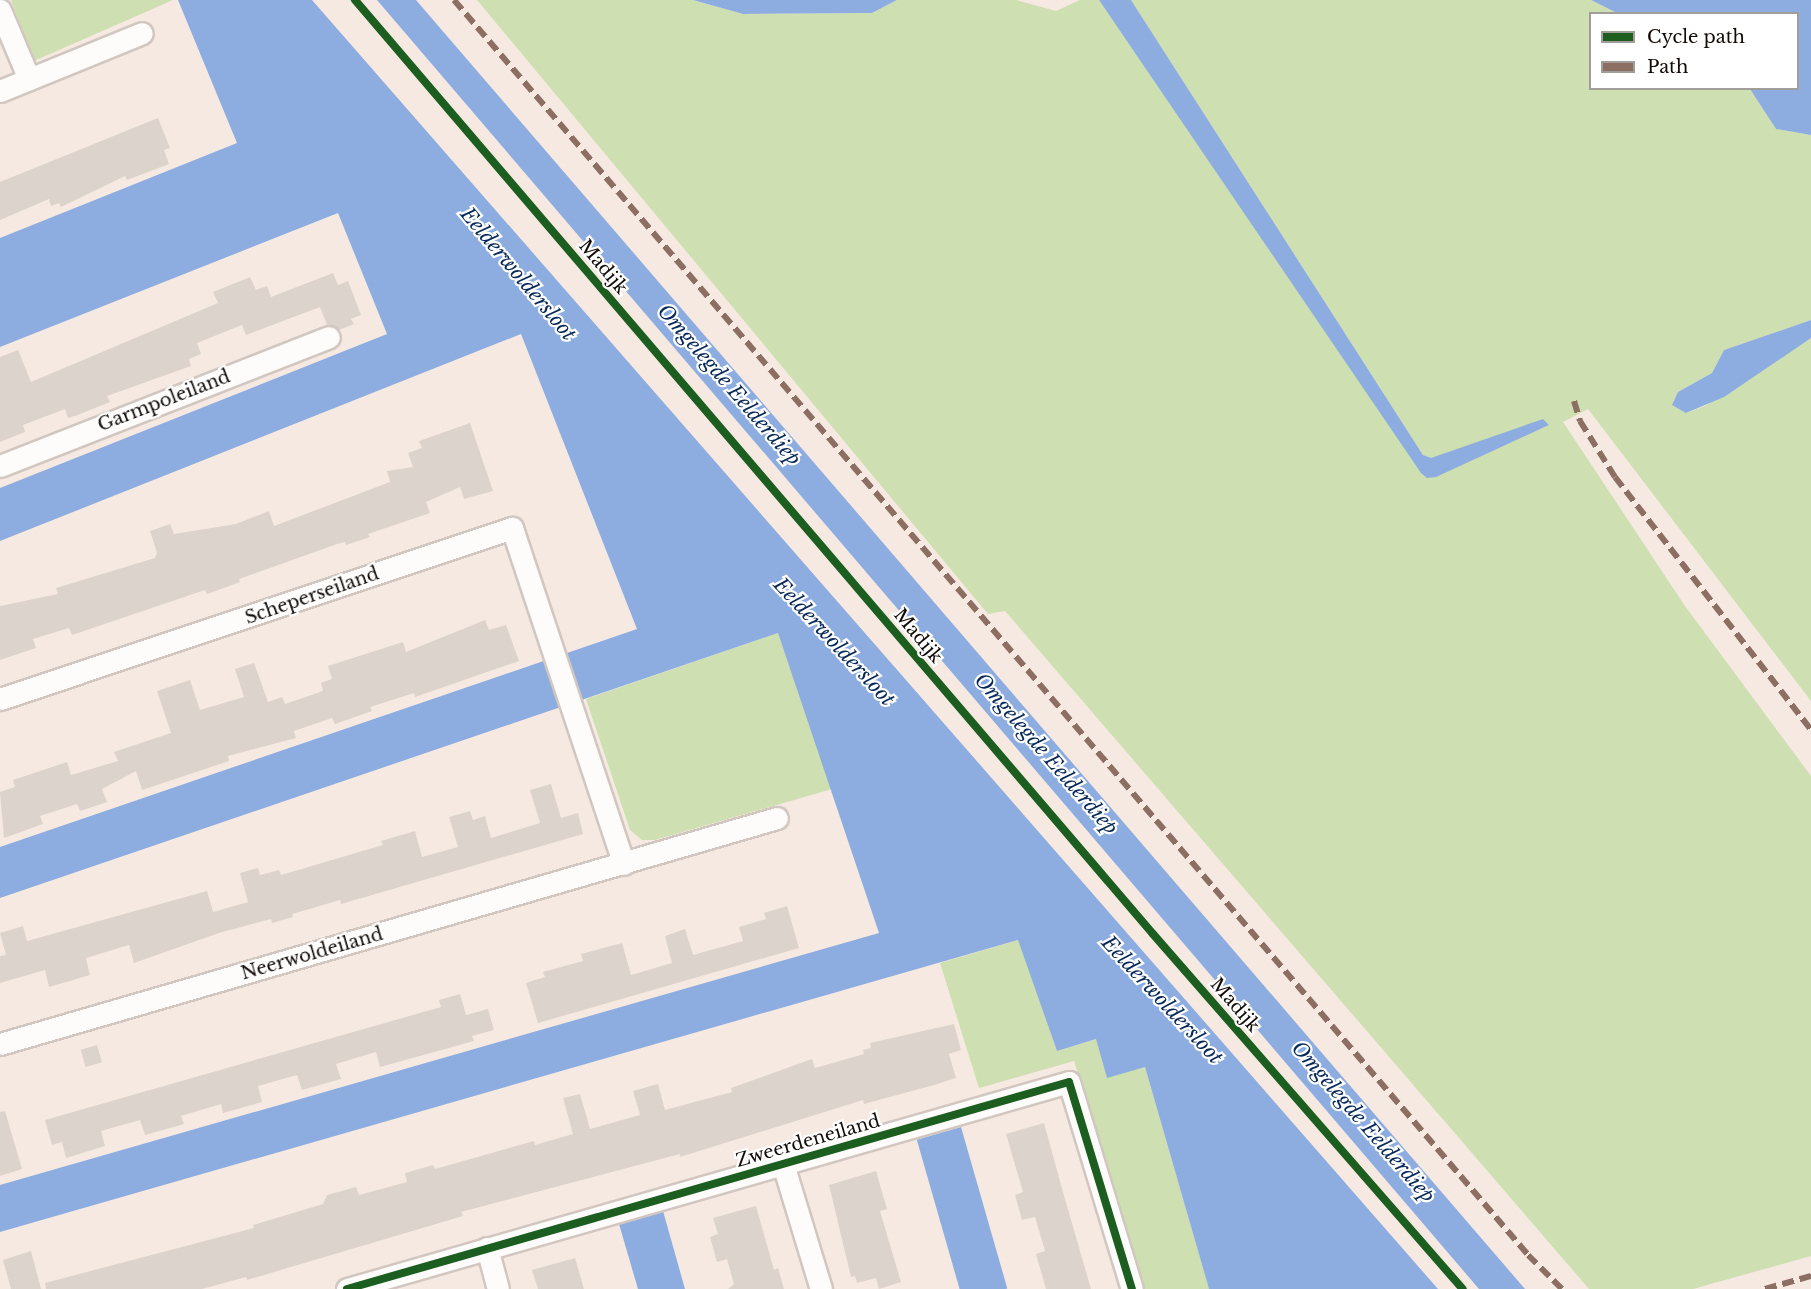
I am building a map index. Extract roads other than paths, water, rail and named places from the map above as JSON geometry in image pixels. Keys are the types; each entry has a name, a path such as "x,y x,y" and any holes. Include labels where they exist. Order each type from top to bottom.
{"street":[{"path":"0,10 29,79"},
{"path":"0,91 142,33"},
{"name":"Garmpoleiland","path":"0,466 329,337"},
{"name":"Scheperseiland","path":"0,699 512,528 624,864"},
{"name":"Neerwoldeiland","path":"0,1044 777,818"},
{"name":"Zweerdeneiland","path":"346,1289 1070,1082 1132,1289"},
{"name":"Zweerdeneiland","path":"783,1164 821,1289"},
{"path":"487,1248 498,1289"}],"water":[{"name":"Eelderwoldersloot","path":"178,0 312,0 1438,1289 1209,1289 1145,1067 1107,1078 1096,1039 1057,1051 1018,940 0,1232 0,1185 879,933 778,633 0,898 0,847 637,629 521,334 0,541 0,488 387,334 338,213 0,347 0,238 237,143"},
{"name":"Omgelegde Eelderdiep","path":"377,0 416,0 1525,1289 1479,1289"},
{"path":"693,0 897,0 872,13 743,14"},
{"path":"1099,0 1131,0 1423,455 1431,458 1543,419 1549,425 1436,477 1427,478 1421,473"},
{"path":"1591,0 1811,0 1811,135 1776,129 1751,90 1799,90 1799,12 1615,12"},
{"path":"1811,320 1811,338 1724,397 1686,413 1672,405 1678,392 1712,373 1724,350"},
{"path":"961,1127 1007,1288 960,1289 917,1140"},
{"path":"663,1211 685,1289 638,1289 619,1224"}]}
